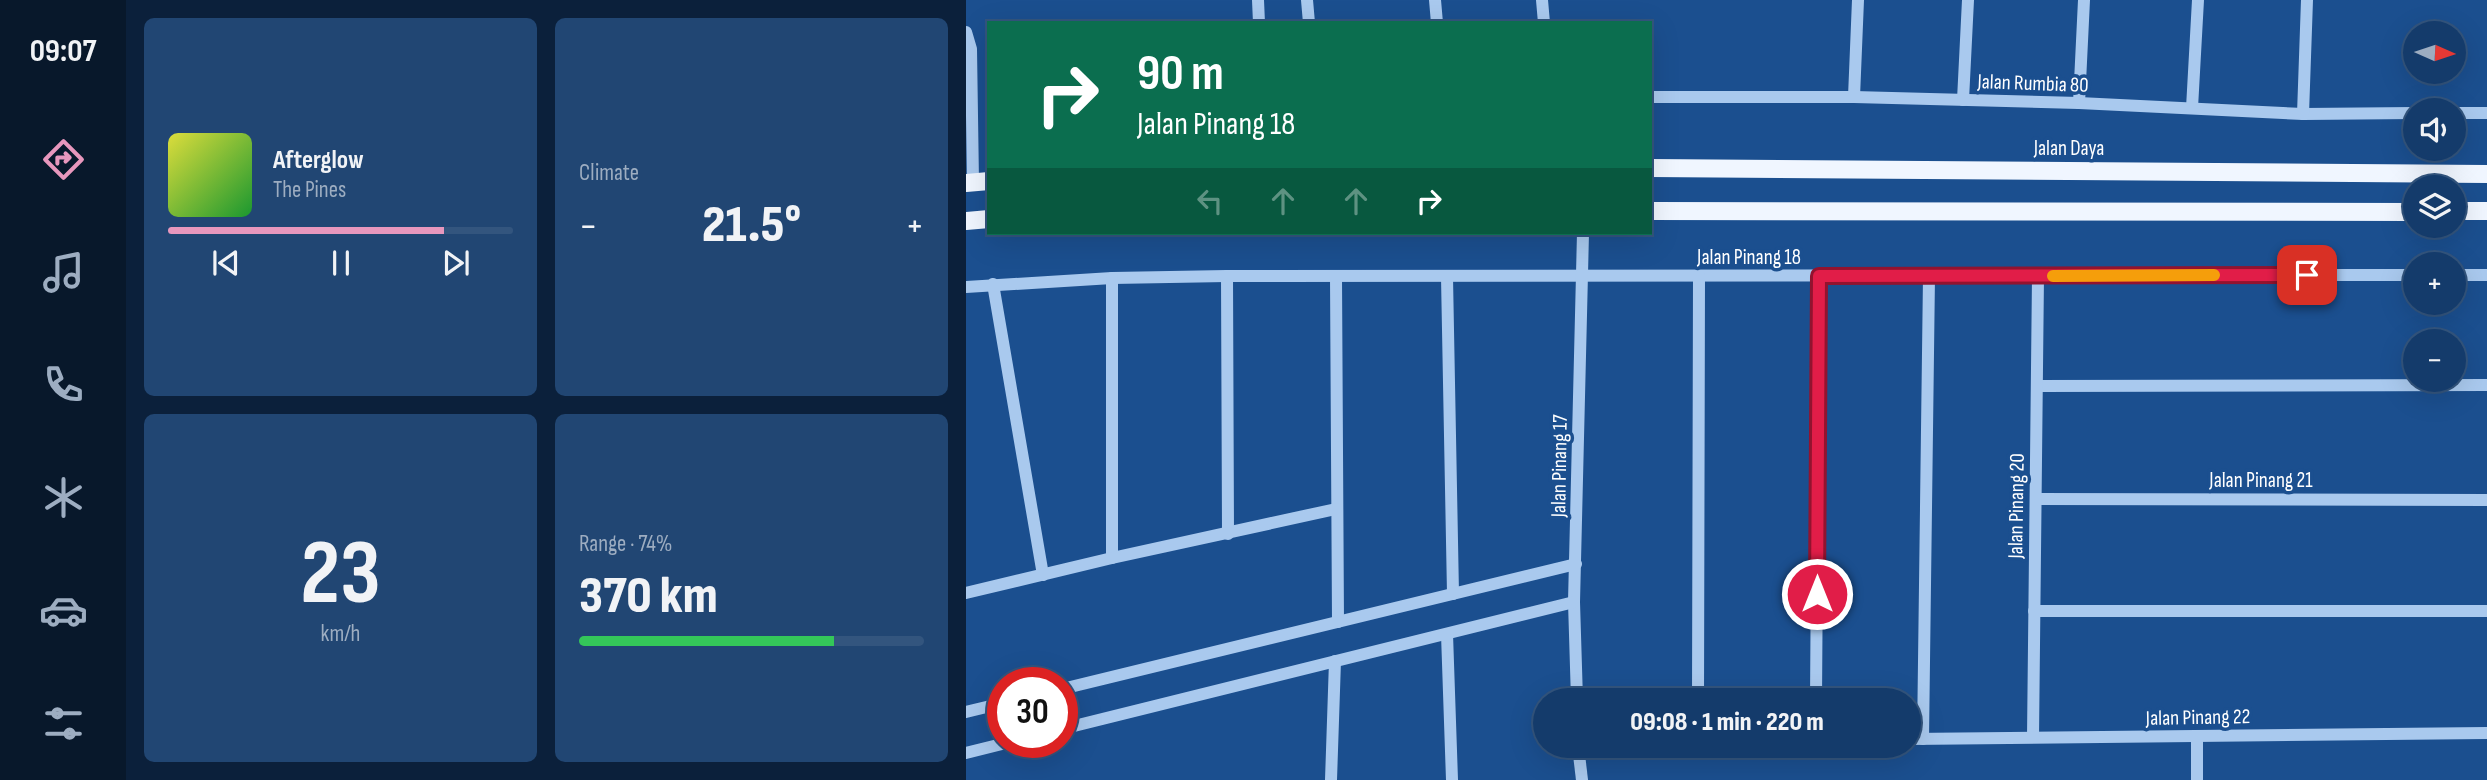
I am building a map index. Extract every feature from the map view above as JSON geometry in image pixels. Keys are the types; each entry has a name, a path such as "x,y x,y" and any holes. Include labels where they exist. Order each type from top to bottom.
{"main road":[{"name":"Jalan Daya","path":"1652,168 2487,174"},
{"path":"1652,211 2403,212"},
{"path":"2466,211 2487,211"},
{"path":"966,221 987,219"}],"street":[{"path":"1258,0 1259,21"},
{"path":"1307,0 1309,21"},
{"path":"1435,0 1437,21"},
{"path":"1542,0 1544,21"},
{"path":"1854,97 1858,0"},
{"path":"1963,100 1968,0"},
{"path":"2079,103 2084,0"},
{"path":"2192,108 2198,0"},
{"path":"2303,114 2307,0"},
{"path":"966,32 971,49 976,182"},
{"name":"Jalan Rumbia 80","path":"1652,97 1854,97 2079,103 2303,114 2403,113"},
{"path":"2466,113 2487,113"},
{"name":"Jalan Pinang 17","path":"1577,688 1574,602 1583,235"},
{"name":"Jalan Pinang 18","path":"966,287 1112,278 1227,276 2403,275"},
{"path":"2466,275 2487,275"},
{"path":"1227,276 1228,534"},
{"path":"1447,276 1453,594"},
{"path":"1698,688 1699,276"},
{"path":"1816,688 1819,276"},
{"path":"1923,739 1929,276"},
{"name":"Jalan Pinang 20","path":"2032,737 2038,276"},
{"path":"1336,277 1338,622"},
{"path":"1112,278 1112,558"},
{"path":"993,284 1043,575"},
{"path":"2038,386 2487,385"},
{"name":"Jalan Pinang 21","path":"2036,499 2487,500"},
{"path":"966,593 1336,509"},
{"path":"1078,685 1576,564"},
{"path":"1078,725 1574,602"},
{"path":"2034,611 2487,611"},
{"path":"1447,634 1452,780"},
{"path":"1331,780 1335,661"},
{"path":"966,712 987,707"},
{"name":"Jalan Pinang 22","path":"1923,739 2487,733"},
{"path":"2197,736 2197,780"},
{"path":"966,753 987,748"},
{"path":"1579,758 1582,780"}],"slow traffic":[{"path":"2053,276 2214,275"}],"route":[{"path":"1817,594 1819,276 2307,275"}]}
